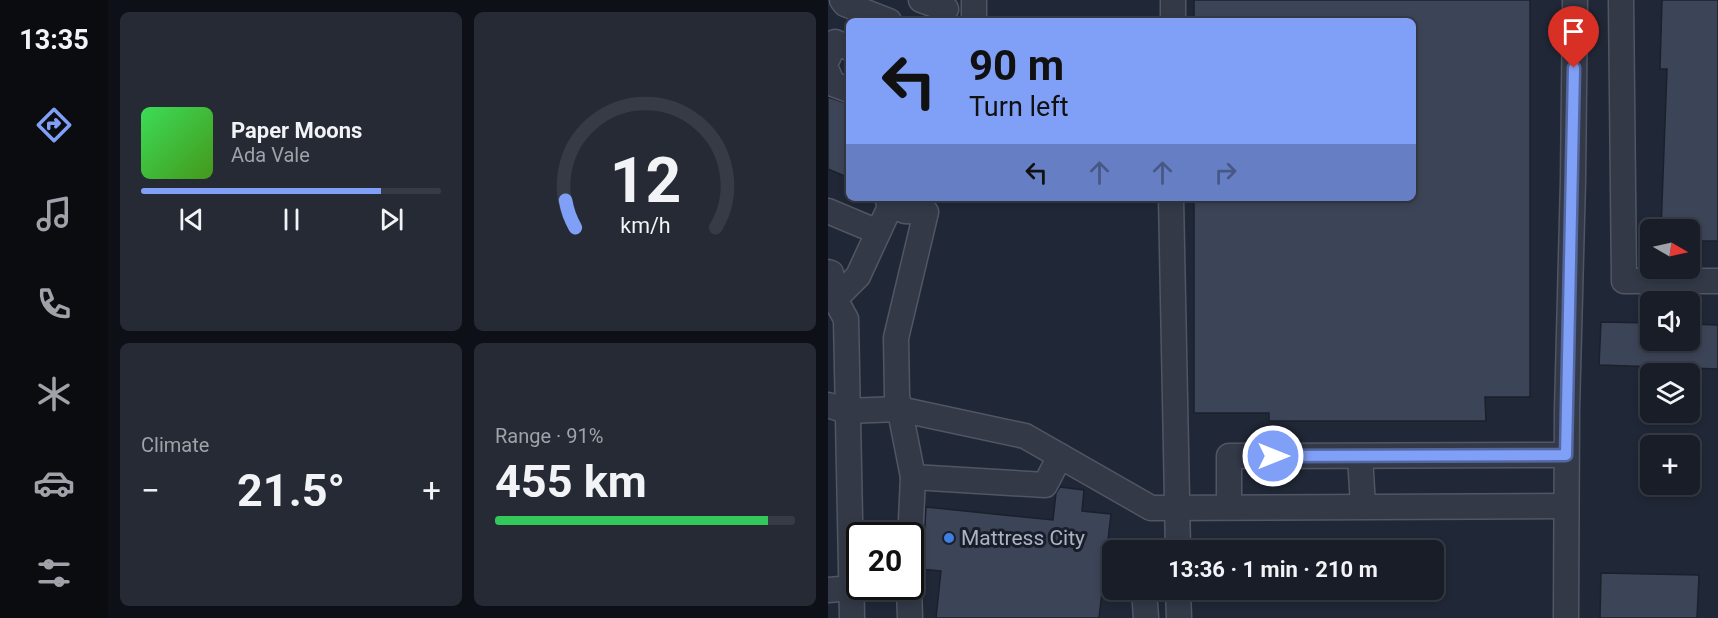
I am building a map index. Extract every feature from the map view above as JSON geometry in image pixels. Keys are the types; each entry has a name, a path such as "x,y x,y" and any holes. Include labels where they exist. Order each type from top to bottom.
{"street":[{"path":"842,0 882,18"},
{"path":"921,0 946,10"},
{"path":"974,0 974,18"},
{"path":"1173,0 1173,18"},
{"path":"1566,618 1566,455 1575,0"},
{"path":"1621,0 1624,281 1718,281"},
{"path":"828,57 834,42 846,47"},
{"path":"828,73 833,84 846,89"},
{"path":"831,299 858,276 891,201 905,211 926,212 896,338 899,409 913,477 911,522"},
{"path":"1171,201 1178,540"},
{"path":"828,211 878,232"},
{"path":"828,272 831,273 831,299 846,319 837,408 840,589 852,618"},
{"path":"837,408 899,409 1025,436 1151,508 1566,506"},
{"path":"1228,507 1229,456 1566,455"},
{"path":"913,477 1045,485 1060,456"},
{"path":"1360,456 1363,506"},
{"path":"909,600 910,618"},
{"path":"1145,600 1146,618"},
{"path":"1178,600 1179,618"}],"building":[{"path":"1194,0 1530,0 1530,397 1485,397 1486,421 1269,421 1269,413 1194,413 1194,201 1416,201 1416,18 1194,18"},
{"path":"1662,0 1718,0 1718,241 1700,241 1700,219 1661,219 1667,69 1660,69"},
{"path":"828,97 846,103 846,177 828,169"},
{"path":"1601,322 1640,323 1640,351 1700,351 1700,324 1718,325 1718,369 1700,368 1700,363 1640,363 1640,366 1599,365"},
{"path":"1060,487 1084,490 1082,511 1111,514 1108,540 1102,540 1102,592 1099,618 936,618 941,571 924,569 926,507 1053,520 1056,493"},
{"path":"1601,573 1699,575 1697,618 1600,618"}],"place":[{"name":"Mattress City","path":"949,538"}],"route":[{"path":"1273,456 1566,455 1574,68"}]}
